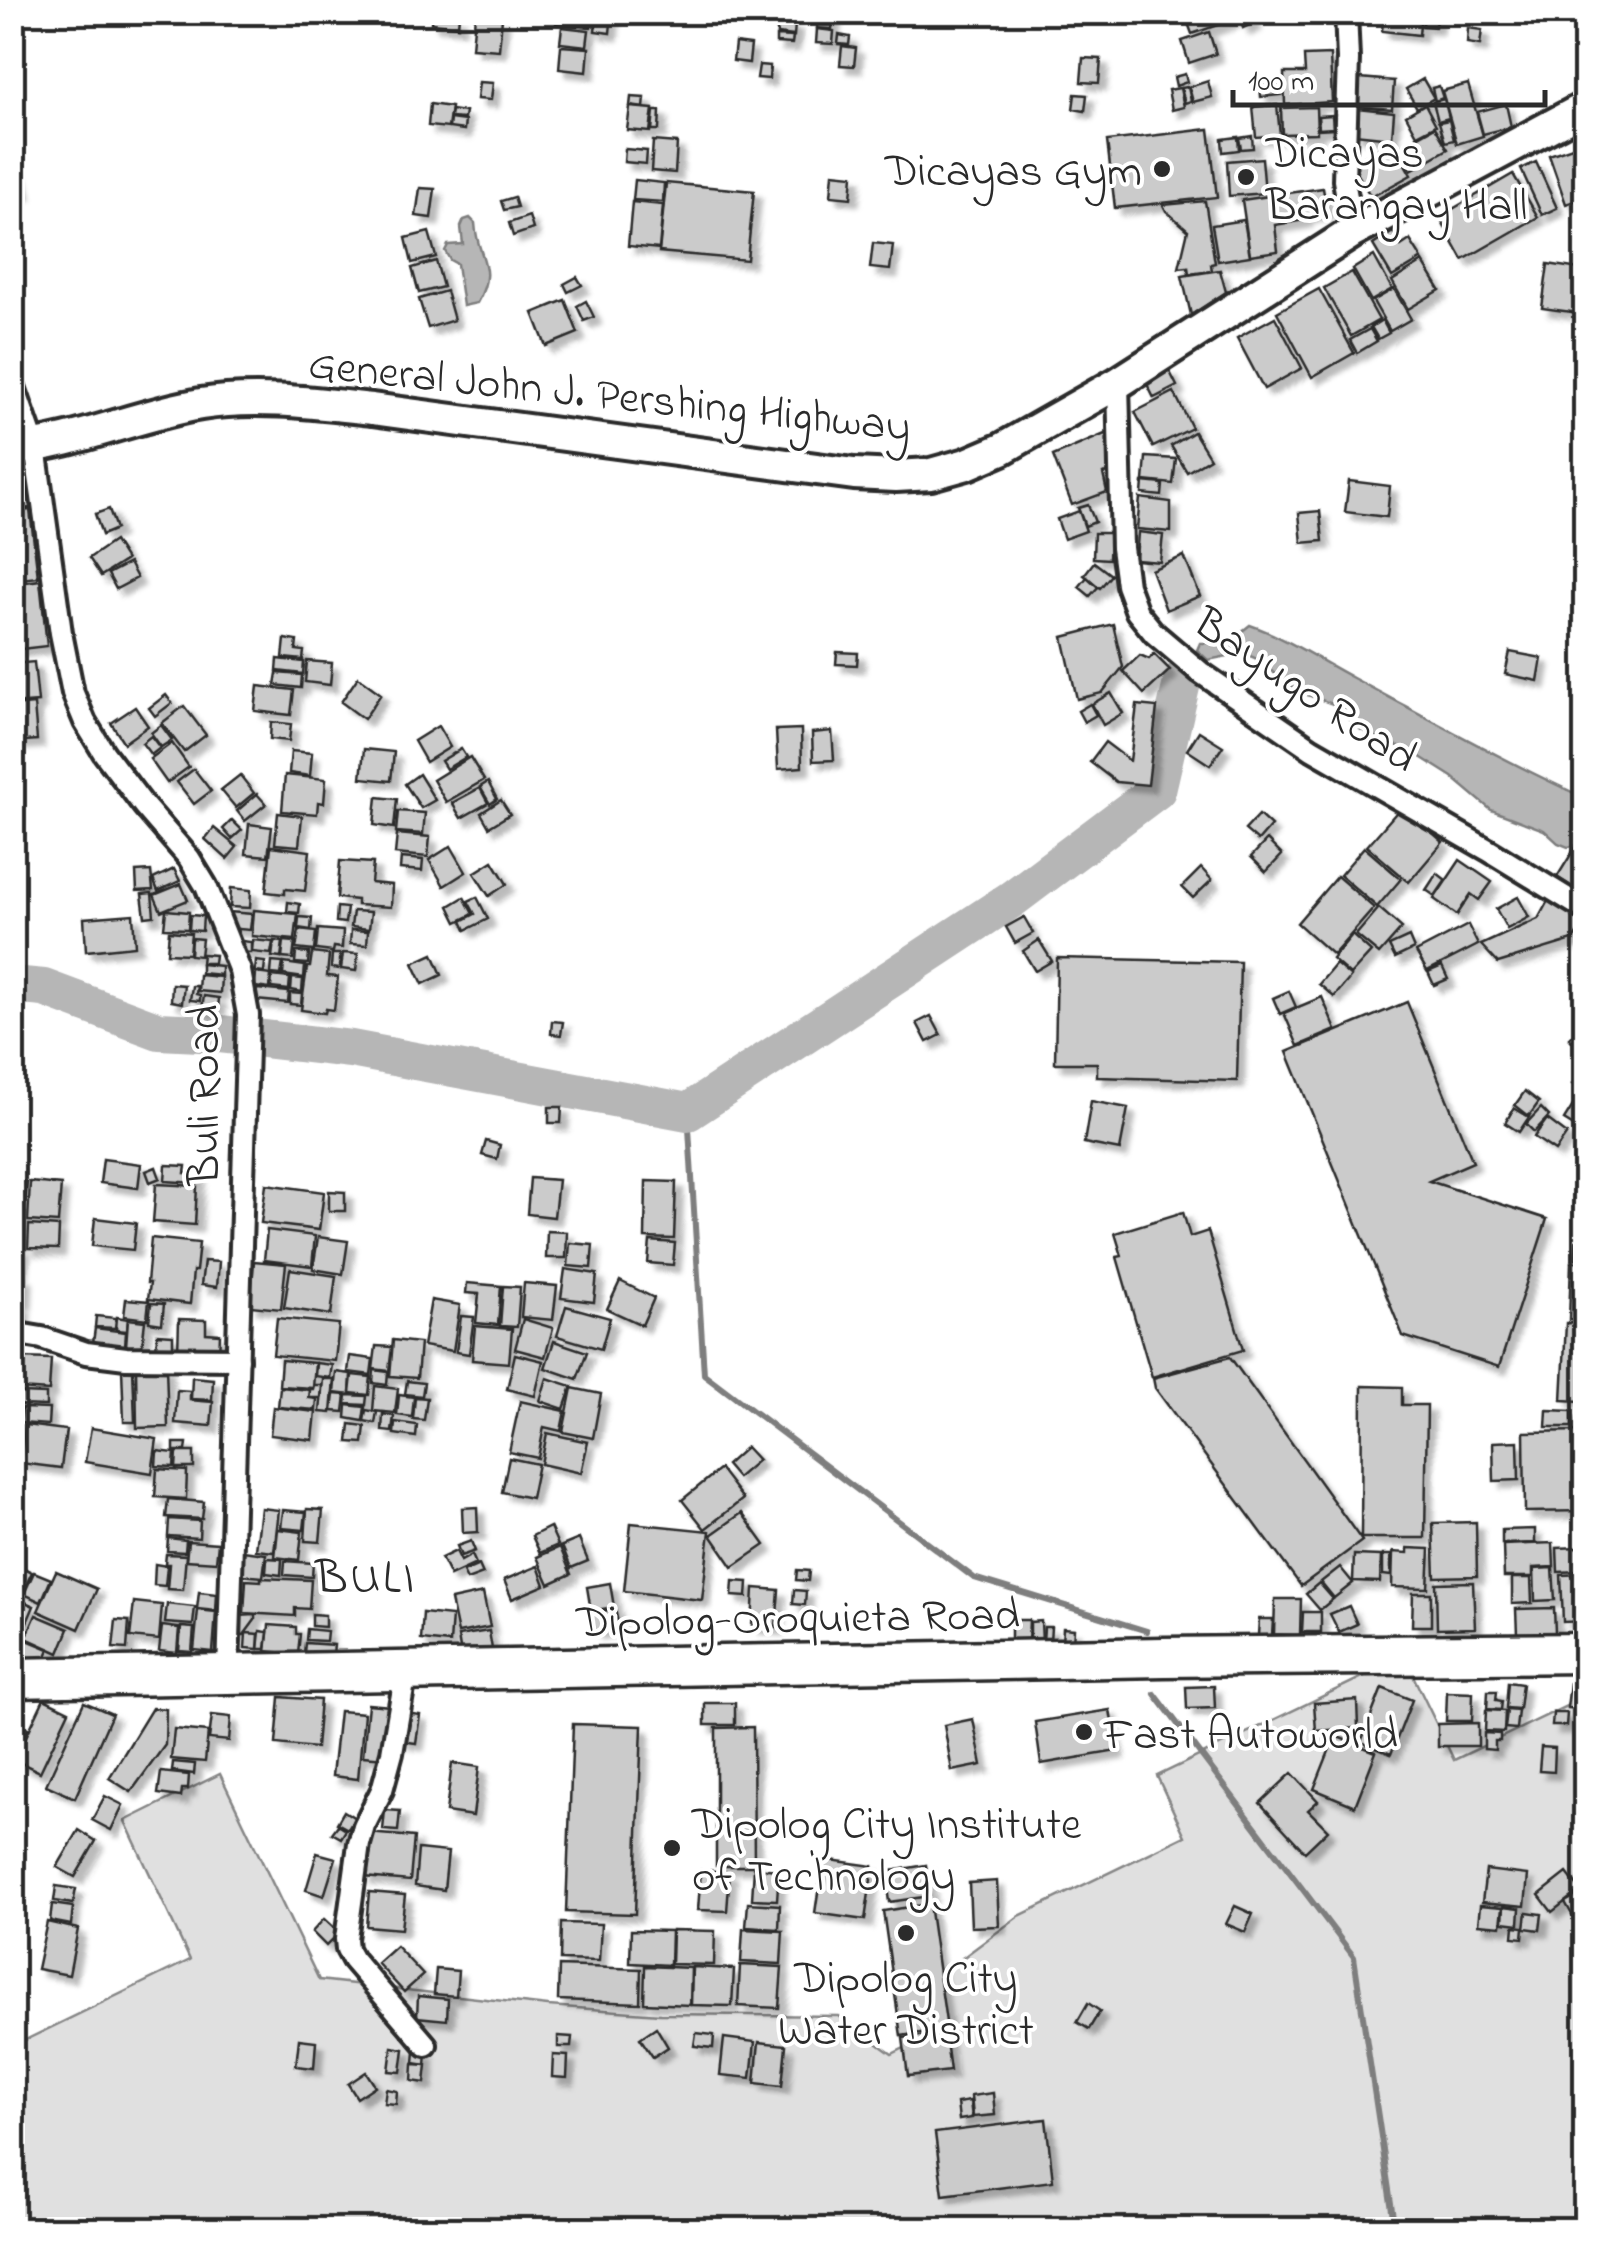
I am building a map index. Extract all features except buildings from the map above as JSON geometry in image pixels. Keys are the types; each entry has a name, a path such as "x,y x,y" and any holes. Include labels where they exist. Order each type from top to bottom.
{"highway":[{"name":"Dipolog-Oroquieta Road","path":"12,1678 1586,1653"}],"main road":[{"name":"General John J. Pershing Highway","path":"24,448 206,403 300,402 372,408 854,474 931,474 1002,449 1118,383 1353,232 1586,107"}],"street":[{"path":"1346,12 1344,180 1353,232"},
{"name":"Buli Road","path":"12,381 73,693 84,722 104,753 189,858 206,886 240,970 248,1015 228,1674"},
{"name":"Bayugo Road","path":"1118,383 1126,585 1137,612 1154,633 1200,672 1312,749 1586,910"},
{"path":"12,1333 54,1341 86,1353 126,1358 238,1359"},
{"path":"406,1671 387,1772 360,1844 347,1949 426,2045"}],"shaded area":[{"path":"470,218 475,223 486,280 477,303 463,306 457,264 445,251 448,245 463,244 461,227"},
{"path":"1250,625 1585,798 1585,843 1568,847 1544,830 1491,810 1452,777 1414,753 1361,730 1333,704 1296,691 1255,658 1243,653 1208,660 1197,650 1200,643 1227,639"},
{"path":"1404,1657 1454,1760 1585,1697 1585,2229 13,2230 13,2046 190,1960 125,1821 220,1774 319,1980 548,2006 660,2014 839,2016 892,2054 924,2038 950,1967 1019,1916 1185,1836 1157,1776"}],"waterway":[{"path":"12,985 44,988 159,1031 351,1049 688,1112 1012,899 1157,790 1183,678"},
{"path":"688,1112 704,1374 974,1578 1147,1631"},
{"path":"1155,1694 1354,1957 1395,2230"}],"place":[{"name":"Dicayas Gym","path":"1162,169"},
{"name":"Dicayas Barangay Hall","path":"1246,177"},
{"name":"Fast Autoworld","path":"1084,1732"},
{"name":"Dipolog City Institute of Technology","path":"672,1848"},
{"name":"Dipolog City Water District","path":"906,1933"}],"district":[{"name":"BULI","path":"366,1575"}]}
